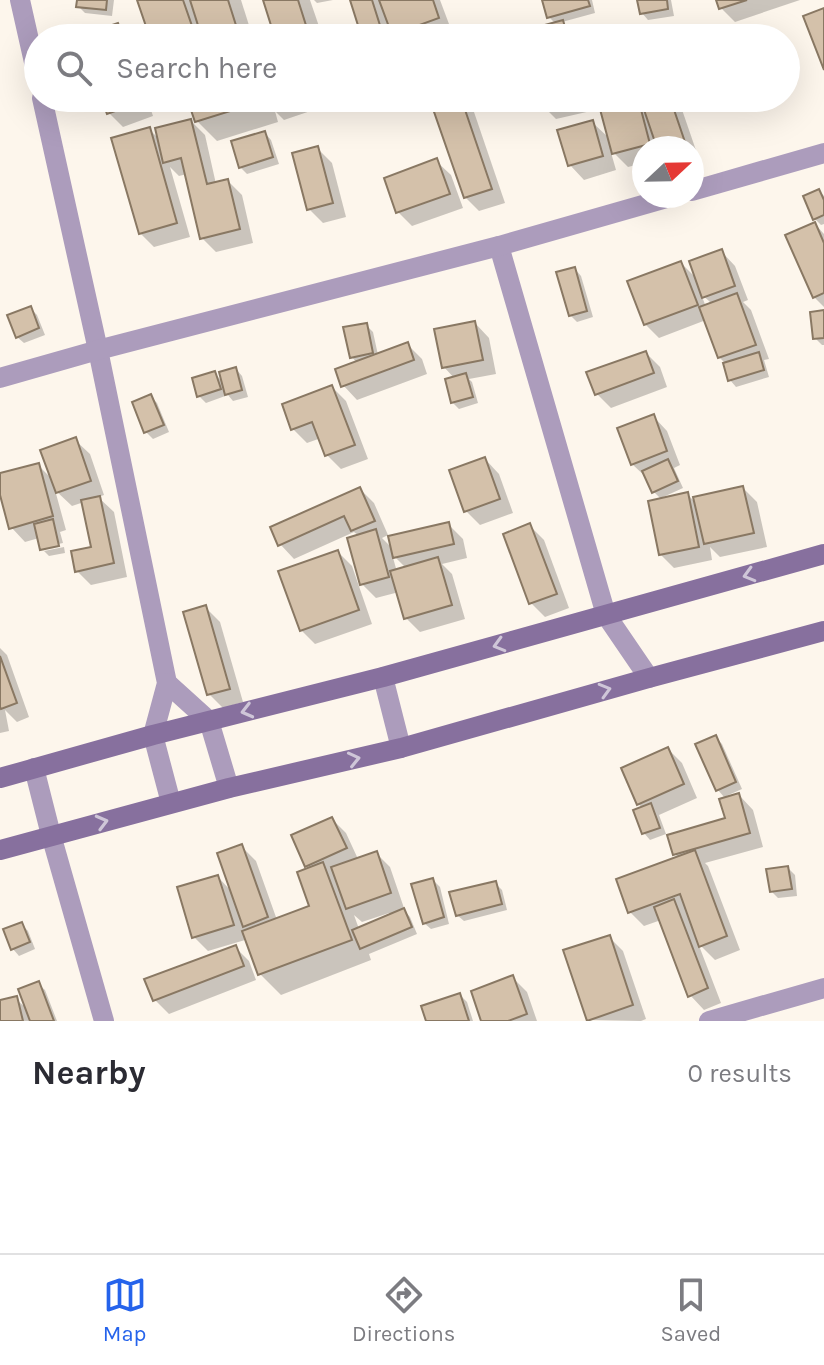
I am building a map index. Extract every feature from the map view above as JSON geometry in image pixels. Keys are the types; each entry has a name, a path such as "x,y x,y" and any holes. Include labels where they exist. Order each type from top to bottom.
{"street":[{"path":"20,0 25,24"},
{"path":"45,112 167,683 153,735 171,803"},
{"path":"704,188 824,153"},
{"path":"0,378 632,208"},
{"path":"499,246 606,615 649,678"},
{"path":"0,778 153,735 383,677 824,554"},
{"path":"0,850 229,788 401,748 824,631"},
{"path":"383,677 401,748"},
{"path":"167,683 209,721 229,788"},
{"path":"34,768 104,1021"},
{"path":"709,1021 824,988"}],"building":[{"path":"77,0 107,0 106,10 76,7"},
{"path":"137,0 183,0 191,24 145,24"},
{"path":"190,0 228,0 236,24 198,24"},
{"path":"263,0 298,0 306,24 271,24"},
{"path":"350,0 372,0 380,24 358,24"},
{"path":"379,0 433,0 439,18 422,24 388,24"},
{"path":"542,0 588,0 590,6 547,18"},
{"path":"637,0 667,0 668,9 640,14"},
{"path":"716,0 747,0 719,9"},
{"path":"824,8 824,70 803,16"},
{"path":"192,112 227,112 195,122"},
{"path":"434,112 466,112 492,189 464,198"},
{"path":"601,112 642,112 648,136 632,136 632,149 612,154"},
{"path":"645,112 675,112 683,136 653,136"},
{"path":"191,119 207,184 228,179 240,229 200,239 181,158 163,163 155,128"},
{"path":"593,120 603,156 568,166 557,130"},
{"path":"150,127 177,223 139,234 111,138"},
{"path":"265,131 273,157 239,168 231,141"},
{"path":"318,146 333,203 307,210 292,153"},
{"path":"437,158 450,194 396,213 384,178"},
{"path":"819,189 824,200 824,215 813,220 803,196"},
{"path":"815,222 824,243 824,293 813,298 785,235"},
{"path":"722,249 735,286 702,298 689,261"},
{"path":"681,261 698,305 644,325 627,281"},
{"path":"575,267 587,311 569,316 556,272"},
{"path":"737,293 756,345 718,358 699,307"},
{"path":"31,306 39,328 16,338 7,315"},
{"path":"824,310 824,338 813,339 810,312"},
{"path":"475,321 483,360 442,368 434,329"},
{"path":"367,323 373,353 350,358 343,327"},
{"path":"408,342 414,360 341,387 335,369"},
{"path":"646,351 654,373 595,395 586,372"},
{"path":"759,352 764,370 728,381 723,363"},
{"path":"236,367 242,390 225,395 219,372"},
{"path":"215,371 221,389 197,397 192,378"},
{"path":"466,373 473,397 451,403 445,379"},
{"path":"332,385 355,445 325,456 312,422 291,430 282,404"},
{"path":"151,394 164,425 144,433 132,402"},
{"path":"654,414 667,451 631,465 617,428"},
{"path":"76,437 91,481 56,493 40,450"},
{"path":"485,457 500,499 464,512 449,470"},
{"path":"668,459 678,481 652,493 642,471"},
{"path":"39,463 53,516 9,529 0,495 0,473"},
{"path":"743,486 754,533 704,544 693,497"},
{"path":"360,487 375,521 351,531 344,516 278,546 270,527"},
{"path":"688,492 699,547 659,555 648,501"},
{"path":"100,496 114,563 75,572 71,551 91,547 81,500"},
{"path":"53,519 59,546 40,550 34,524"},
{"path":"449,522 454,544 393,558 388,536"},
{"path":"530,523 557,594 529,604 503,534"},
{"path":"376,529 389,577 360,585 347,538"},
{"path":"338,550 359,610 300,631 278,571"},
{"path":"438,557 452,605 404,619 390,571"},
{"path":"206,605 230,689 207,695 183,612"},
{"path":"0,656 17,703 1,709 0,707"},
{"path":"716,735 736,782 716,791 695,744"},
{"path":"668,747 684,784 637,805 621,768"},
{"path":"739,793 750,833 673,855 667,835 725,818 719,799"},
{"path":"651,803 660,828 642,834 633,810"},
{"path":"332,817 347,848 305,867 291,835"},
{"path":"242,844 268,917 243,927 217,853"},
{"path":"695,850 727,936 699,947 680,894 628,913 616,879"},
{"path":"377,851 391,893 346,909 331,867"},
{"path":"323,862 352,940 258,975 242,931 309,906 297,872"},
{"path":"788,866 792,889 770,892 766,869"},
{"path":"218,875 234,925 192,938 177,887"},
{"path":"433,878 444,917 423,924 411,884"},
{"path":"496,881 502,904 456,916 449,892"},
{"path":"674,899 708,988 688,997 654,907"},
{"path":"404,908 412,927 360,949 352,930"},
{"path":"22,922 30,942 11,950 3,929"},
{"path":"610,935 633,1005 587,1021 563,950"},
{"path":"236,945 244,966 153,1001 144,979"},
{"path":"513,975 527,1014 508,1021 481,1021 471,991"},
{"path":"39,981 54,1021 30,1021 18,989"},
{"path":"460,993 469,1021 426,1021 421,1006"},
{"path":"17,996 23,1021 0,1021 0,1000"}]}
